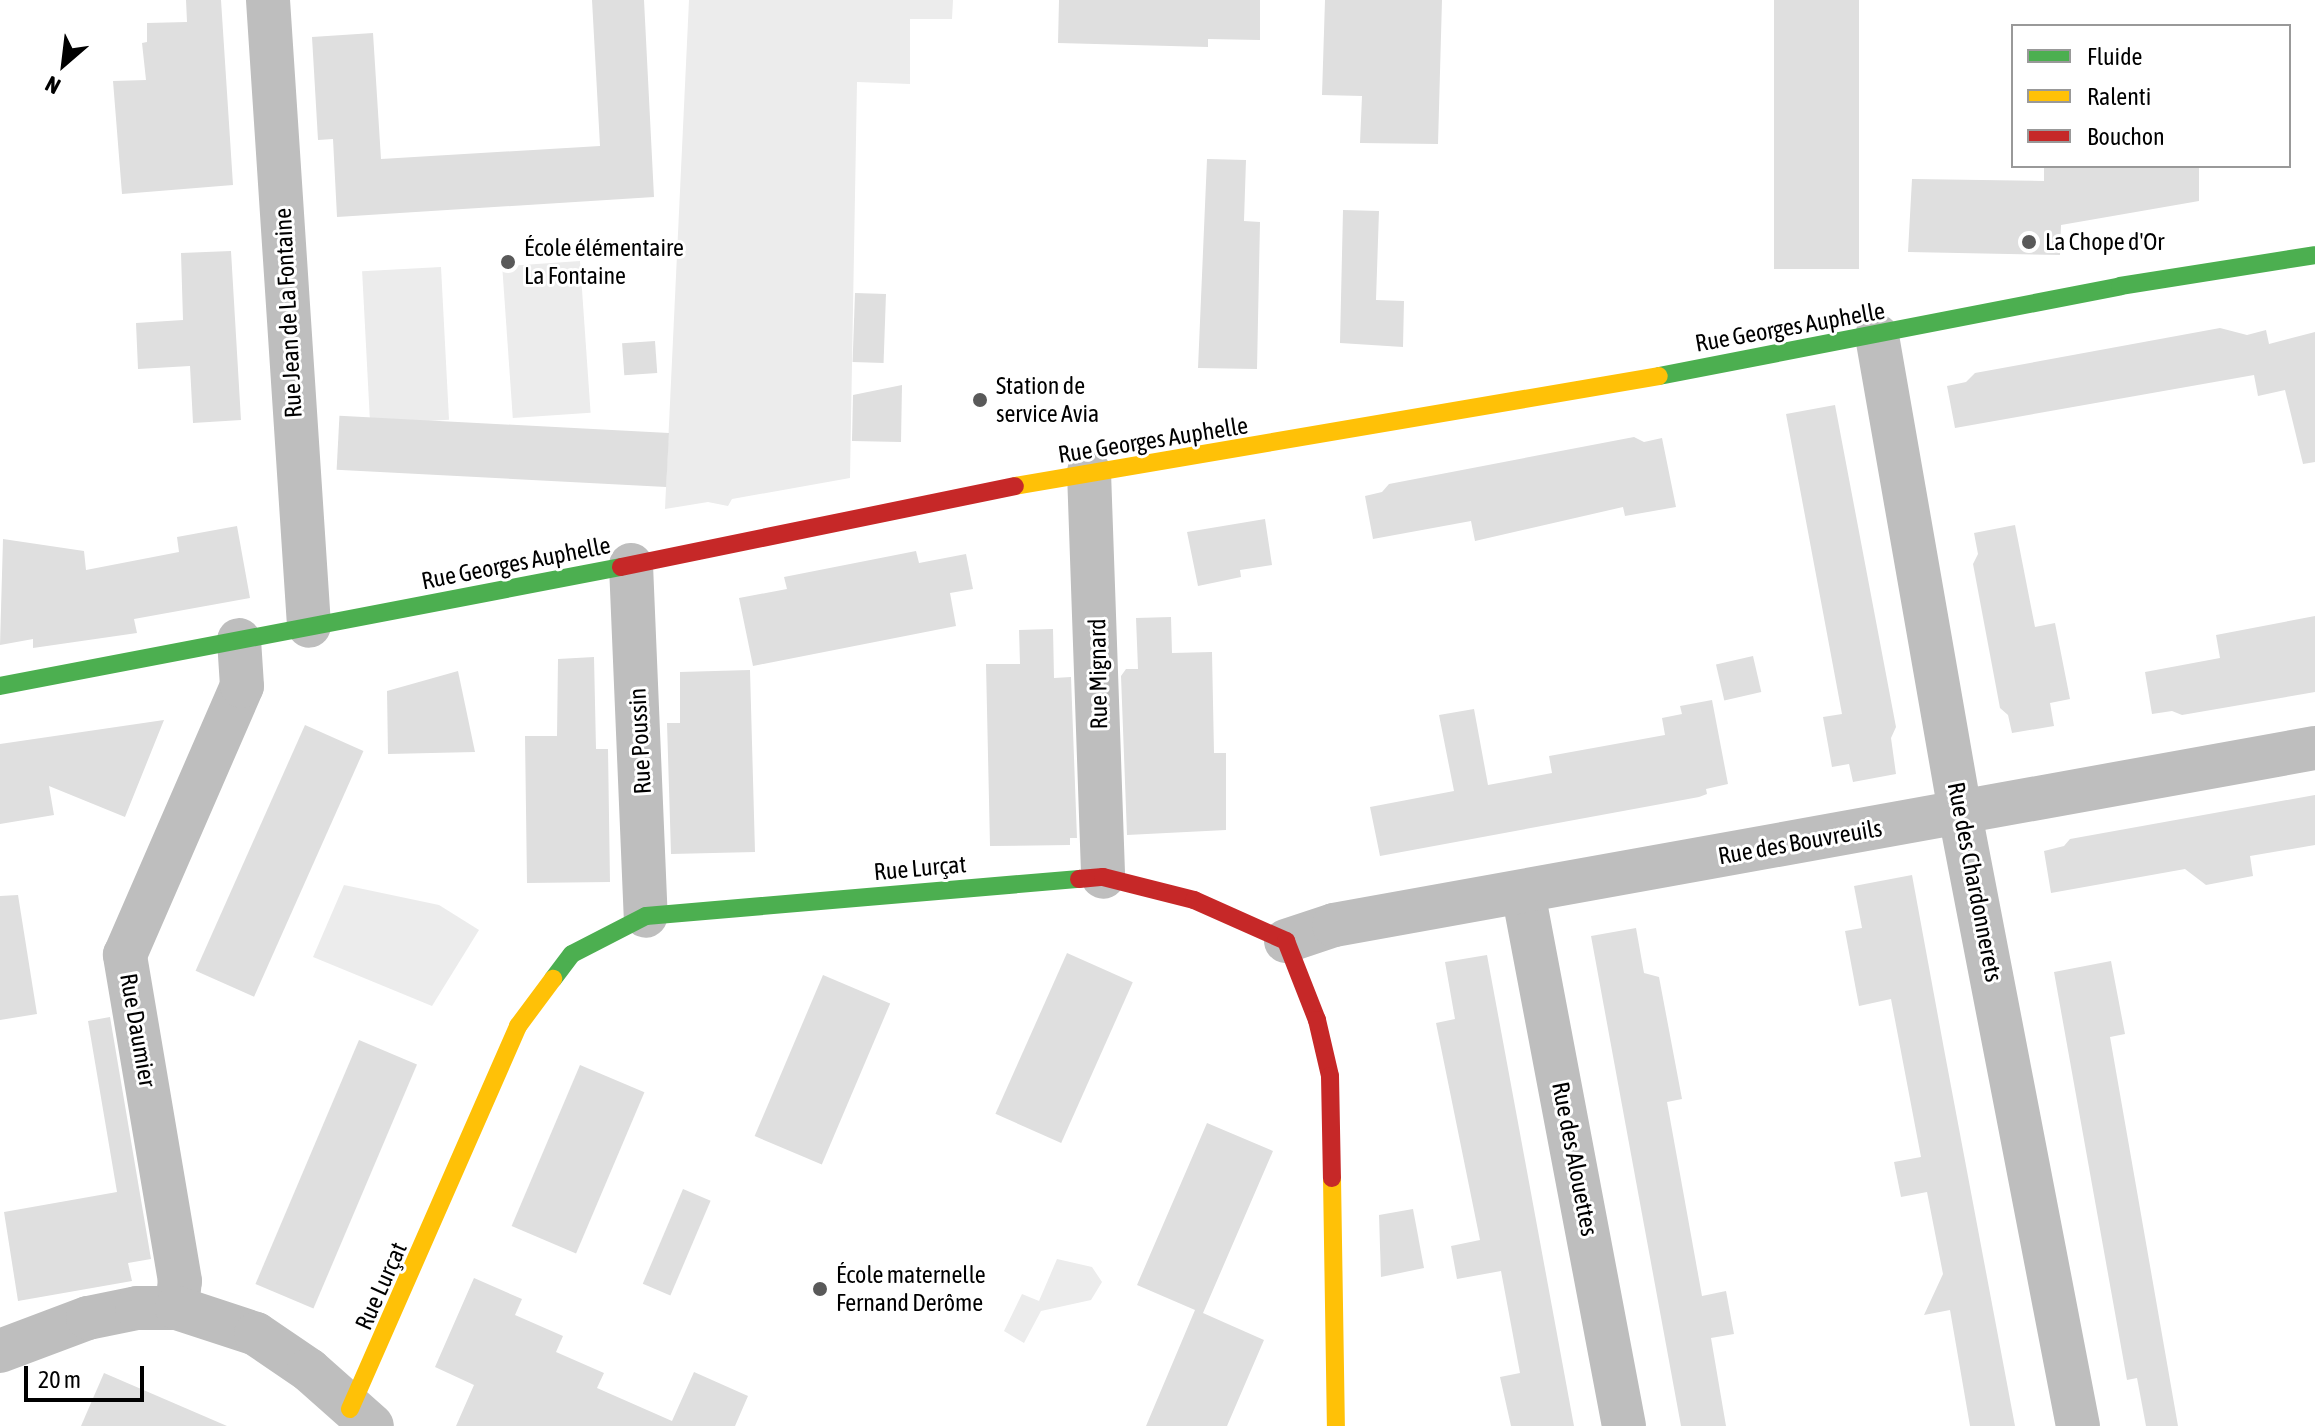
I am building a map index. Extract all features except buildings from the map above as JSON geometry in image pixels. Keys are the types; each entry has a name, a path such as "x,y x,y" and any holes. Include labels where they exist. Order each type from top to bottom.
{"street":[{"name":"Rue Jean de La Fontaine","path":"268,0 309,626"},
{"name":"Rue Georges Auphelle","path":"0,686 631,565 952,496 1089,472 1295,442 1877,336 2120,286 2315,255"},
{"name":"Rue des Chardonnerets","path":"1877,336 1960,814 2078,1426"},
{"name":"Rue Mignard","path":"1089,472 1103,877"},
{"name":"Rue Poussin","path":"631,565 646,916"},
{"name":"Rue Daumier","path":"177,1308 180,1281 125,955 242,686 239,640"},
{"name":"Rue des Bouvreuils","path":"1286,941 1334,925 2315,748"},
{"name":"Rue Lurçat","path":"361,1417 518,1026 572,954 646,916 1103,877 1194,900 1286,941"},
{"name":"Rue des Alouettes","path":"1523,892 1624,1426"},
{"path":"1286,941 1317,1020 1330,1076 1336,1426"},
{"path":"0,1351 88,1318 137,1308 177,1308 256,1334 309,1370 361,1417"}],"shaded area":[{"path":"689,0 953,0 952,19 910,19 910,84 857,82 850,478 732,499 728,506 708,502 665,509"},
{"path":"580,261 591,413 513,418 502,266"},
{"path":"441,267 449,420 370,424 362,271"},
{"path":"344,885 439,905 479,930 432,1006 313,957"},
{"path":"1057,1259 1092,1267 1102,1282 1091,1300 1041,1311 1024,1343 1004,1331 1022,1294 1039,1301"}],"traffic: fast":[{"path":"1659,376 2120,286 2315,255"},
{"path":"0,686 621,567"},
{"path":"553,979 572,954 646,916 1079,879"}],"traffic: slow":[{"path":"1015,486 1659,376"},
{"path":"350,1409 518,1026 553,979"},
{"path":"1332,1178 1336,1426"}],"traffic: jam":[{"path":"621,567 1015,486"},
{"path":"1079,879 1103,877 1194,900 1286,941 1317,1020 1330,1076 1332,1178"}],"place":[{"name":"La Chope d'Or","path":"2029,242"},
{"name":"École élémentaire La Fontaine","path":"508,262"},
{"name":"Station de service Avia","path":"980,400"},
{"name":"École maternelle Fernand Derôme","path":"820,1289"}]}
